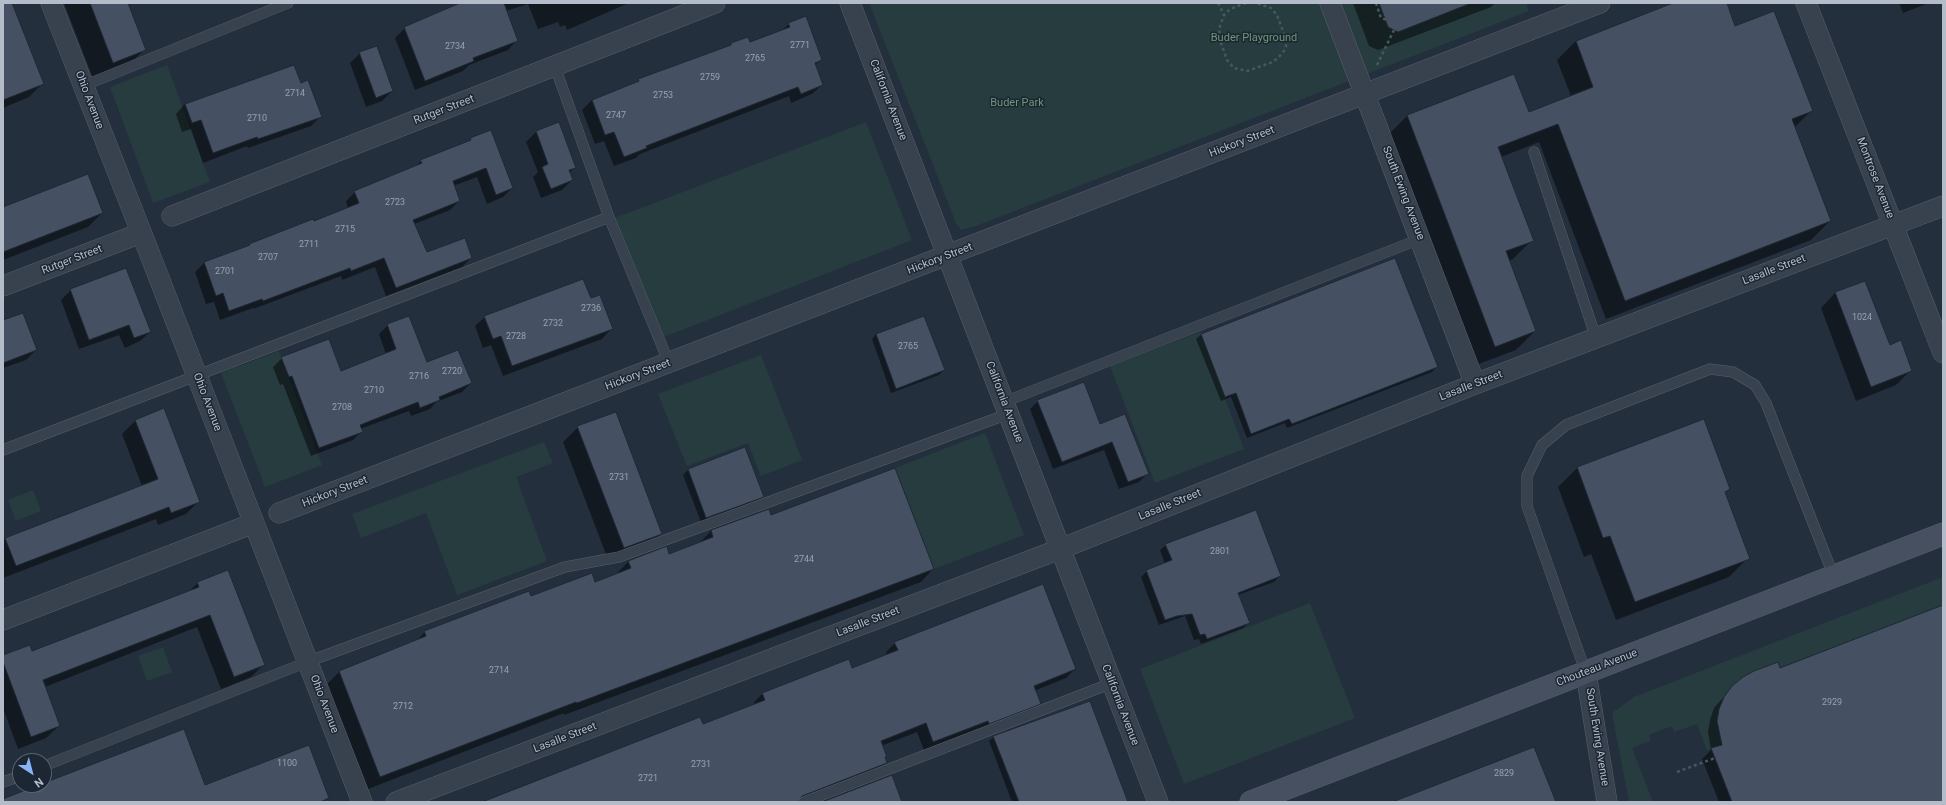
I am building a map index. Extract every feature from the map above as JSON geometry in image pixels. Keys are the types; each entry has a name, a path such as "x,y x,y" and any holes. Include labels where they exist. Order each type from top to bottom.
{"main road":[{"name":"Chouteau Avenue","path":"1251,802 1943,534"}],"street":[{"name":"Ohio Avenue","path":"51,3 362,802"},
{"name":"Rutger Street","path":"172,216 716,3"},
{"name":"California Avenue","path":"850,3 1158,802"},
{"name":"South Ewing Avenue","path":"1330,3 1366,94 1475,384"},
{"name":"Hickory Street","path":"279,513 1600,3"},
{"name":"Montrose Avenue","path":"1806,3 1943,353"},
{"name":"Lasalle Street","path":"396,802 1060,549 1475,384 1943,206"},
{"name":"Rutger Street","path":"3,286 141,233"},
{"path":"3,620 254,523"},
{"name":"South Ewing Avenue","path":"1586,673 1607,802"}],"lane":[{"path":"83,86 288,3"},
{"path":"555,67 609,217 669,363"},
{"path":"1534,152 1596,338"},
{"path":"3,450 609,217"},
{"path":"52,763 307,662 565,567 619,557 1006,408 1420,239"},
{"path":"1586,673 1527,506 1527,476 1542,445 1566,425 1710,369 1733,372 1755,385 1766,403 1834,577"},
{"path":"804,802 1112,683"}],"path":[{"path":"1218,3 1224,15"},
{"path":"1246,3 1230,9 1224,15 1219,29 1221,44 1227,60 1234,68 1246,71 1262,67 1273,62 1286,48 1286,39 1277,15 1271,8 1256,3"},
{"path":"1376,3 1381,18 1387,20"},
{"path":"1378,65 1394,30"},
{"path":"1676,772 1715,758"}],"green space":[{"name":"Buder Park","path":"869,3 1526,3 1529,11 976,226 961,230 956,223"},
{"path":"167,65 210,182 153,203 110,87"},
{"path":"866,122 912,240 664,337 615,218"},
{"path":"1200,332 1244,449 1155,483 1110,366"},
{"path":"279,351 322,465 265,487 221,373"},
{"path":"761,355 802,460 761,476 748,443 687,466 658,394"},
{"path":"985,433 1024,535 934,569 895,468"},
{"path":"544,442 553,463 516,477 547,561 457,595 426,513 361,538 352,514"},
{"path":"33,490 41,511 16,521 8,500"},
{"path":"1943,577 1943,605 1780,668 1778,663 1743,677 1732,686 1724,697 1719,709 1717,721 1723,744 1707,750 1697,724 1674,732 1672,726 1649,735 1650,741 1632,748 1653,802 1629,802 1612,713 1634,697"},
{"path":"1310,603 1355,718 1184,784 1140,669"},
{"path":"163,647 172,672 147,681 138,656"}],"building":[{"path":"3,3 12,3 44,84 3,100"},
{"path":"90,3 128,3 146,50 113,63"},
{"path":"460,3 504,3 518,41 473,58 474,61 425,81 404,27"},
{"path":"1379,3 1469,4 1398,32 1388,27"},
{"path":"1673,3 1727,3 1735,26 1774,11 1813,111 1792,119 1831,221 1625,301 1558,124 1498,147 1534,241 1506,251 1536,331 1495,347 1407,115 1514,74 1529,112 1593,87 1576,41"},
{"path":"806,16 822,60 815,63 823,85 801,94 798,87 646,146 647,148 624,157 614,132 605,135 592,100 639,81 638,79 731,45 731,43 748,37 750,42 790,27 788,23"},
{"path":"377,46 393,91 376,98 359,52"},
{"path":"294,65 301,83 308,80 322,117 258,139 257,137 213,153 201,120 192,123 185,104"},
{"path":"559,122 576,168 569,170 573,180 551,189 542,167 548,164 536,131"},
{"path":"491,130 513,188 496,195 486,168 453,181 460,201 413,220 427,252 465,238 472,258 396,288 384,258 351,271 350,268 263,301 262,299 229,311 223,293 216,296 204,262 313,219 314,221 359,203 354,191 422,163 420,160 471,140 470,138"},
{"path":"88,174 103,213 3,252 3,207"},
{"path":"1395,258 1438,367 1292,424 1289,419 1251,434 1236,393 1225,397 1201,334"},
{"path":"126,268 151,332 134,338 129,325 89,340 70,289"},
{"path":"583,279 591,298 600,295 613,329 512,366 501,336 493,339 484,316"},
{"path":"1865,281 1890,345 1901,340 1912,371 1871,387 1835,292"},
{"path":"23,313 37,350 3,363 3,320"},
{"path":"409,316 427,362 458,350 472,383 439,397 440,400 420,408 418,402 360,425 363,432 319,448 292,376 289,377 281,357 329,339 341,371 396,349 387,324"},
{"path":"924,316 945,370 896,389 876,334"},
{"path":"1084,382 1100,424 1125,414 1149,474 1128,482 1112,442 1062,462 1037,400"},
{"path":"164,408 200,502 171,513 169,507 16,566 5,538 158,479 135,420"},
{"path":"616,412 662,534 624,548 577,426"},
{"path":"1704,419 1730,489 1725,492 1750,559 1635,602 1610,536 1603,538 1577,467"},
{"path":"745,447 764,497 706,518 688,469"},
{"path":"895,468 934,569 577,703 576,702 380,777 339,671 426,636 424,631 529,591 531,596 592,573 595,582 631,568 628,561 667,546 669,554 713,537 711,530 769,509 771,515"},
{"path":"1256,510 1281,576 1238,593 1250,623 1207,639 1205,634 1200,635 1192,614 1177,616 1165,620 1146,570 1172,560 1165,544"},
{"path":"228,570 265,665 234,677 210,615 43,680 60,726 31,737 3,662 3,655 30,645 32,651 199,587 197,582"},
{"path":"1043,584 1076,669 1034,686 1041,704 989,724 988,721 933,742 926,723 881,741 887,757 885,757 887,763 802,796 798,802 482,802 700,717 703,724 765,700 762,693 849,659 852,668 898,650 894,642"},
{"path":"1943,605 1943,802 1732,802 1711,748 1722,745 1717,721 1719,709 1724,697 1732,686 1743,677 1754,671 1778,662 1780,668"},
{"path":"1090,701 1128,802 1019,802 993,736"},
{"path":"184,729 205,785 309,745 329,798 320,802 3,802 3,799 18,793 52,793 52,780"},
{"path":"1534,747 1556,802 1395,801"},
{"path":"892,775 902,802 822,802"}],"park label":[{"name":"Buder Playground","path":"1254,38"}]}
